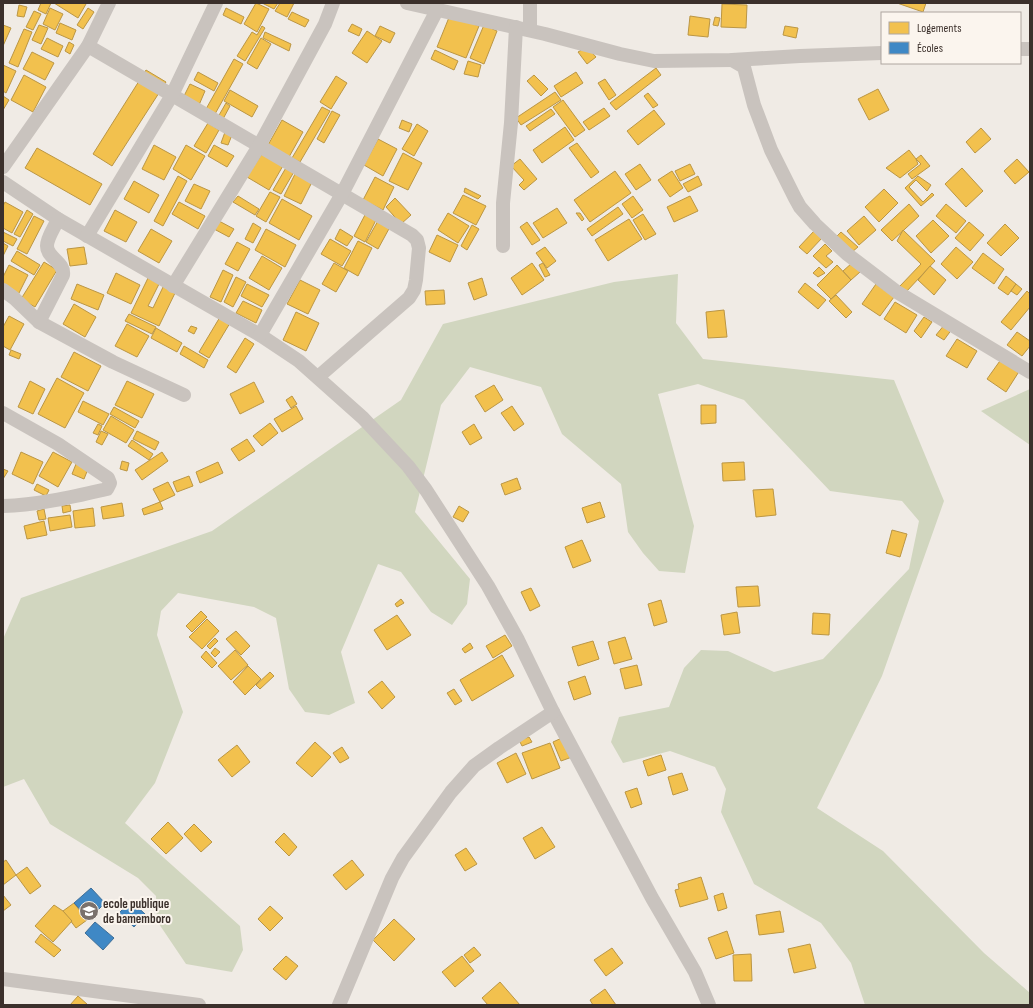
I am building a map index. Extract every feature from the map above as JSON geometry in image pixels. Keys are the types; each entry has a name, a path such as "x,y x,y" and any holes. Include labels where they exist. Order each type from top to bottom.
{"street":[{"path":"3,168 88,46 109,3"},
{"path":"87,236 172,95 216,3"},
{"path":"173,286 259,146 325,24 333,3"},
{"path":"407,3 530,30 620,54 654,61 732,60 881,53"},
{"path":"530,3 530,30"},
{"path":"260,335 342,194 437,10"},
{"path":"503,246 504,196 511,123 516,27"},
{"path":"88,46 412,235 417,240 419,248 416,280 414,290 409,298 318,377"},
{"path":"732,60 744,67 754,104 771,150 800,207 815,224 847,254 897,292 1030,372"},
{"path":"3,182 58,219 287,352 318,377 363,418 408,466 426,490 488,586 518,640 553,712 652,898 695,972 709,1005"},
{"path":"39,322 64,271 62,266 48,251 47,247 58,219"},
{"path":"3,290 14,298 39,322 112,362 184,395"},
{"path":"3,414 58,444 108,478 110,483 107,489 63,499 3,506"},
{"path":"338,1005 392,878 403,858 451,792 479,762 553,712"},
{"path":"3,979 120,1000 199,1005"}],"green space":[{"path":"678,274 676,323 703,359 894,380 944,501 882,676 817,808 883,851 984,953 1030,993 1030,1005 865,1005 851,963 821,923 754,884 721,812 726,789 715,767 670,751 623,763 611,742 619,717 669,707 684,668 701,650 728,651 774,672 823,659 909,569 919,521 902,501 830,491 744,400 698,384 658,394 694,526 685,573 659,571 643,553 628,532 621,484 562,434 541,387 470,367 441,405 415,512 470,579 467,604 452,625 431,612 401,572 378,564 341,652 355,703 329,715 305,712 289,689 276,618 254,607 178,593 161,611 157,635 183,712 155,783 125,823 240,926 243,950 232,972 186,964 157,921 156,896 138,878 50,824 24,779 3,787 3,639 21,598 212,531 401,400 443,324 614,282"},
{"path":"1030,389 1030,445 981,411"}],"building: Logements":[{"path":"41,3 51,3 46,14 38,10"},
{"path":"54,3 85,3 86,4 78,18"},
{"path":"256,3 269,9 257,32 244,24"},
{"path":"262,3 278,3 274,9"},
{"path":"280,3 294,3 287,17 275,11"},
{"path":"897,3 926,3 923,12"},
{"path":"722,4 747,5 746,28 721,27"},
{"path":"19,5 27,7 24,17 17,16"},
{"path":"50,8 63,14 55,30 43,24"},
{"path":"88,8 94,12 83,29 77,25"},
{"path":"226,8 244,17 241,24 223,15"},
{"path":"34,11 41,14 33,30 26,27"},
{"path":"292,12 309,20 305,27 288,19"},
{"path":"450,15 479,26 466,58 437,47"},
{"path":"690,16 710,19 708,37 688,35"},
{"path":"715,17 720,18 718,26 713,25"},
{"path":"60,23 76,30 72,40 56,33"},
{"path":"352,24 362,29 359,36 348,31"},
{"path":"3,25 11,28 3,46"},
{"path":"39,25 48,28 41,44 32,40"},
{"path":"484,25 497,31 484,64 470,58"},
{"path":"262,26 265,28 245,61 237,56 252,32 257,35"},
{"path":"380,26 395,33 390,43 375,36"},
{"path":"785,26 798,28 796,38 783,35"},
{"path":"24,29 32,32 18,67 9,63"},
{"path":"367,31 382,41 367,63 352,53"},
{"path":"265,32 291,44 289,51 263,38"},
{"path":"47,38 63,46 58,57 41,49"},
{"path":"261,38 271,44 257,69 247,63"},
{"path":"69,42 74,45 70,54 65,51"},
{"path":"587,47 596,57 587,64 578,52"},
{"path":"435,50 458,61 454,70 431,59"},
{"path":"32,52 54,63 45,80 23,69"},
{"path":"234,59 243,64 215,114 206,109"},
{"path":"468,61 481,65 478,77 464,74"},
{"path":"3,65 16,71 6,93 3,91"},
{"path":"656,68 661,75 616,110 610,103"},
{"path":"146,70 166,82 112,166 93,154"},
{"path":"198,72 218,83 214,91 194,80"},
{"path":"576,72 583,83 561,97 554,86"},
{"path":"24,75 46,87 33,112 11,100"},
{"path":"534,75 548,89 541,96 527,81"},
{"path":"336,76 347,83 331,109 320,102"},
{"path":"605,79 616,95 609,100 598,83"},
{"path":"190,84 205,91 199,105 183,98"},
{"path":"878,89 889,110 869,120 858,99"},
{"path":"230,90 258,106 252,117 224,101"},
{"path":"555,92 561,100 521,125 516,118"},
{"path":"648,93 658,105 653,108 644,96"},
{"path":"3,96 9,100 3,110"},
{"path":"563,100 585,130 575,137 553,107"},
{"path":"226,103 230,106 223,119 218,117"},
{"path":"322,107 330,111 300,162 292,158"},
{"path":"604,108 610,116 589,130 583,122"},
{"path":"551,109 555,114 530,131 526,126"},
{"path":"654,110 665,124 638,145 627,131"},
{"path":"332,111 340,115 324,143 317,139"},
{"path":"282,120 303,132 289,157 268,145"},
{"path":"402,120 412,124 409,132 399,128"},
{"path":"208,123 219,130 206,153 194,146"},
{"path":"417,124 428,131 414,156 402,149"},
{"path":"565,127 574,140 542,163 533,150"},
{"path":"981,128 991,139 975,153 966,142"},
{"path":"225,132 232,135 228,145 221,143"},
{"path":"378,139 397,149 383,176 364,165"},
{"path":"577,143 599,172 591,178 569,148"},
{"path":"154,145 176,157 164,180 142,169"},
{"path":"186,145 205,156 191,180 173,169"},
{"path":"214,145 234,156 227,167 208,156"},
{"path":"37,148 102,184 90,205 25,168"},
{"path":"909,150 918,164 900,178 886,168"},
{"path":"263,152 284,164 269,190 247,177"},
{"path":"403,153 422,163 408,190 389,181"},
{"path":"921,155 930,166 912,179 908,174 921,164 916,159"},
{"path":"520,159 537,179 524,190 519,185 524,180 511,166"},
{"path":"1017,159 1029,172 1015,184 1004,171"},
{"path":"640,164 651,180 636,190 625,174"},
{"path":"690,164 695,174 680,181 675,171"},
{"path":"287,166 295,170 281,194 273,190"},
{"path":"962,168 983,191 966,207 945,184"},
{"path":"615,171 631,193 590,222 574,200"},
{"path":"672,171 683,188 670,197 658,180"},
{"path":"296,172 313,180 301,204 284,196"},
{"path":"178,176 187,181 163,226 154,221"},
{"path":"698,176 702,185 688,192 683,184"},
{"path":"918,176 931,185 927,191 916,180 909,187 923,202 932,193 934,195 921,206 905,188"},
{"path":"375,177 394,187 383,210 363,200"},
{"path":"134,181 159,195 149,213 124,199"},
{"path":"194,184 210,191 201,209 185,201"},
{"path":"465,188 481,196 478,199 464,192"},
{"path":"884,189 898,203 879,222 865,207"},
{"path":"270,192 280,197 266,222 256,216"},
{"path":"463,195 486,206 476,225 453,213"},
{"path":"238,196 259,209 255,215 233,202"},
{"path":"633,196 643,210 632,218 622,204"},
{"path":"690,196 698,211 674,222 667,207"},
{"path":"395,198 411,215 401,224 386,207"},
{"path":"282,199 312,216 299,240 269,223"},
{"path":"5,202 23,212 12,233 3,228 3,206"},
{"path":"179,202 205,216 198,229 172,214"},
{"path":"909,204 919,216 892,241 881,230"},
{"path":"946,204 966,221 956,233 936,216"},
{"path":"618,207 623,214 592,236 587,229"},
{"path":"557,208 567,223 543,238 533,223"},
{"path":"27,210 33,214 20,237 14,234"},
{"path":"115,210 137,222 126,242 104,231"},
{"path":"366,213 377,218 365,242 354,236"},
{"path":"448,213 469,226 458,243 438,230"},
{"path":"576,213 580,213 584,219 582,221"},
{"path":"643,214 656,234 645,240 633,220"},
{"path":"34,216 44,221 27,254 17,249"},
{"path":"864,216 876,230 859,245 847,231"},
{"path":"379,219 391,225 378,249 366,242"},
{"path":"629,219 642,239 608,261 595,240"},
{"path":"933,220 949,236 931,253 916,236"},
{"path":"219,221 234,229 229,237 214,229"},
{"path":"527,222 540,240 532,245 520,227"},
{"path":"969,222 984,235 970,251 955,238"},
{"path":"253,223 261,228 253,243 245,239"},
{"path":"1005,224 1019,238 1001,256 987,243"},
{"path":"472,225 479,229 467,250 461,246"},
{"path":"151,229 172,241 159,263 138,251"},
{"path":"266,229 296,245 285,267 255,250"},
{"path":"340,229 353,237 347,246 335,239"},
{"path":"903,230 935,261 906,292 900,286 921,264 897,241"},
{"path":"814,231 822,238 807,254 799,247"},
{"path":"3,232 17,239 13,246 3,241"},
{"path":"841,232 858,247 852,252 836,237"},
{"path":"437,235 458,245 450,262 429,252"},
{"path":"330,239 351,251 342,266 321,254"},
{"path":"358,241 372,248 358,276 344,268"},
{"path":"237,242 250,249 238,271 225,264"},
{"path":"3,243 8,246 3,256"},
{"path":"825,244 832,251 826,256 833,262 826,268 813,256"},
{"path":"84,247 87,264 70,266 67,249"},
{"path":"545,247 556,261 547,268 536,253"},
{"path":"956,247 973,262 957,279 941,264"},
{"path":"17,251 40,265 34,275 11,261"},
{"path":"983,253 1004,269 994,284 972,268"},
{"path":"262,256 282,268 269,290 249,278"},
{"path":"44,262 57,270 35,307 21,299"},
{"path":"334,263 348,271 336,292 322,284"},
{"path":"532,263 544,280 522,295 511,278"},
{"path":"543,263 550,275 545,277 539,265"},
{"path":"852,263 860,272 851,280 843,271"},
{"path":"9,265 28,275 17,297 3,289 3,277"},
{"path":"837,265 851,280 831,299 817,285"},
{"path":"930,266 946,280 934,295 918,280"},
{"path":"819,267 825,273 818,277 813,273"},
{"path":"223,270 233,275 221,302 210,297"},
{"path":"116,273 140,285 131,304 107,293"},
{"path":"1006,276 1016,284 1008,295 998,288"},
{"path":"236,277 246,282 233,307 224,302"},
{"path":"148,278 159,284 148,306 153,308 164,285 176,291 159,326 131,313"},
{"path":"482,278 487,295 474,300 468,283"},
{"path":"300,280 320,290 308,314 287,304"},
{"path":"805,283 826,300 818,309 798,292"},
{"path":"77,284 104,295 98,310 71,299"},
{"path":"247,284 269,295 262,307 241,296"},
{"path":"876,284 894,297 880,316 862,304"},
{"path":"1016,284 1022,289 1017,295 1011,291"},
{"path":"444,290 445,304 426,305 425,291"},
{"path":"1027,291 1030,294 1030,307 1011,330 1001,322"},
{"path":"836,295 852,312 846,318 829,301"},
{"path":"243,301 262,310 256,323 236,313"},
{"path":"895,302 917,315 906,333 884,319"},
{"path":"74,304 96,317 85,337 63,324"},
{"path":"724,310 727,337 708,338 706,312"},
{"path":"296,312 319,323 306,351 283,340"},
{"path":"129,314 156,327 152,334 125,321"},
{"path":"9,316 24,324 10,350 3,346 3,327"},
{"path":"220,317 230,323 209,358 199,352"},
{"path":"924,317 932,322 921,338 914,331"},
{"path":"127,324 149,336 137,357 115,346"},
{"path":"945,324 952,329 944,340 936,335"},
{"path":"191,326 197,328 194,334 188,331"},
{"path":"156,328 182,343 177,352 151,338"},
{"path":"1017,332 1030,341 1030,346 1022,356 1007,345"},
{"path":"245,338 254,344 236,373 227,367"},
{"path":"957,339 977,351 967,368 946,356"},
{"path":"184,346 208,360 204,368 180,354"},
{"path":"11,350 21,354 19,359 9,355"},
{"path":"74,352 101,366 88,391 61,377"},
{"path":"1002,358 1020,370 1006,392 987,379"},
{"path":"57,378 84,393 65,428 38,414"},
{"path":"30,381 45,389 33,414 18,407"},
{"path":"127,381 154,394 142,418 115,405"},
{"path":"254,382 264,402 240,414 230,394"},
{"path":"494,385 503,400 485,412 475,396"},
{"path":"292,396 297,404 291,408 286,400"},
{"path":"83,401 109,414 103,425 78,412"},
{"path":"701,405 716,405 716,423 701,424"},
{"path":"296,406 303,419 282,432 274,419"},
{"path":"512,406 524,424 514,431 501,413"},
{"path":"114,407 139,421 135,428 110,414"},
{"path":"111,416 134,430 126,443 103,430"},
{"path":"270,423 278,433 262,446 253,436"},
{"path":"98,424 102,426 98,435 93,433"},
{"path":"474,424 482,438 470,445 462,432"},
{"path":"101,431 108,434 102,445 96,442"},
{"path":"137,431 159,442 155,450 133,439"},
{"path":"247,439 255,451 239,461 231,449"},
{"path":"132,440 153,454 149,460 128,446"},
{"path":"21,452 43,462 33,484 12,474"},
{"path":"53,452 72,462 58,487 39,476"},
{"path":"162,452 168,461 142,480 135,470"},
{"path":"122,461 129,463 127,471 120,469"},
{"path":"218,462 223,473 200,483 196,472"},
{"path":"744,462 745,480 723,481 722,463"},
{"path":"76,464 88,469 84,479 72,474"},
{"path":"3,469 8,471 3,479"},
{"path":"189,476 193,486 177,492 173,482"},
{"path":"517,478 521,489 505,495 501,484"},
{"path":"168,482 175,495 160,502 153,489"},
{"path":"37,484 49,490 46,496 34,490"},
{"path":"773,489 776,515 756,517 753,490"},
{"path":"160,502 163,509 144,515 142,509"},
{"path":"600,502 605,517 587,523 582,508"},
{"path":"122,503 124,516 103,519 101,507"},
{"path":"70,505 71,511 63,513 62,506"},
{"path":"459,506 469,512 463,522 453,517"},
{"path":"93,508 95,526 75,528 73,511"},
{"path":"44,509 46,519 39,520 37,511"},
{"path":"70,515 72,527 50,531 48,518"},
{"path":"44,521 47,535 27,539 24,526"},
{"path":"892,530 907,534 900,557 886,553"},
{"path":"582,540 591,561 573,568 565,547"},
{"path":"758,586 760,606 738,607 736,587"},
{"path":"531,588 540,606 530,611 521,592"},
{"path":"401,599 404,603 397,607 395,604"},
{"path":"661,600 667,622 654,626 648,604"},
{"path":"201,611 207,617 192,632 186,626"},
{"path":"737,612 740,633 724,635 721,615"},
{"path":"813,613 830,614 829,635 812,634"},
{"path":"397,615 411,635 387,650 374,630"},
{"path":"207,619 219,631 202,649 189,637"},
{"path":"236,631 250,646 241,655 226,639"},
{"path":"505,635 512,646 493,658 486,646"},
{"path":"625,637 632,659 614,664 608,642"},
{"path":"215,638 218,641 210,649 207,646"},
{"path":"593,641 599,659 578,666 572,647"},
{"path":"470,643 473,648 465,653 462,649"},
{"path":"215,648 220,652 215,657 211,653"},
{"path":"235,650 248,665 231,680 218,666"},
{"path":"206,651 217,663 212,668 201,657"},
{"path":"502,655 514,676 472,701 460,680"},
{"path":"637,665 642,685 625,689 620,669"},
{"path":"248,666 261,679 245,695 233,682"},
{"path":"270,672 274,676 260,689 256,685"},
{"path":"585,676 591,694 574,700 568,682"},
{"path":"382,681 395,697 382,709 368,692"},
{"path":"454,689 462,701 455,705 447,693"},
{"path":"529,737 532,742 522,746 519,740"},
{"path":"564,737 572,757 561,761 553,742"},
{"path":"315,742 331,757 312,777 296,763"},
{"path":"550,743 560,768 532,779 522,753"},
{"path":"237,745 250,762 232,777 218,760"},
{"path":"342,747 349,758 340,763 333,753"},
{"path":"516,753 526,774 507,783 497,763"},
{"path":"661,755 666,770 648,776 643,761"},
{"path":"682,773 688,790 673,795 668,777"},
{"path":"637,788 642,804 631,808 625,792"},
{"path":"168,822 183,838 166,854 151,839"},
{"path":"194,824 212,842 201,852 184,834"},
{"path":"542,827 555,847 535,859 523,838"},
{"path":"284,833 297,847 289,856 275,842"},
{"path":"466,848 477,864 465,871 455,855"},
{"path":"6,860 16,875 3,885 3,862"},
{"path":"352,860 364,875 346,890 333,875"},
{"path":"27,867 41,886 30,894 16,875"},
{"path":"701,877 708,899 680,907 675,890 679,889 678,884"},
{"path":"723,893 727,908 718,911 714,896"},
{"path":"3,895 11,905 3,911"},
{"path":"74,903 87,920 76,928 63,911"},
{"path":"54,905 63,911 72,921 53,942 35,926"},
{"path":"270,906 283,918 270,931 258,919"},
{"path":"780,911 784,932 759,935 756,915"},
{"path":"394,919 415,939 394,961 373,940"},
{"path":"727,931 734,953 716,959 708,938"},
{"path":"41,934 61,950 54,957 35,942"},
{"path":"810,944 816,968 794,973 788,949"},
{"path":"474,947 481,955 470,963 464,955"},
{"path":"612,948 623,963 606,976 594,960"},
{"path":"751,954 752,981 734,981 733,955"},
{"path":"286,956 298,966 286,980 273,969"},
{"path":"462,956 474,971 455,987 442,972"},
{"path":"500,982 520,1005 488,1005 482,998"},
{"path":"605,989 616,1005 593,1005 590,1000"},
{"path":"78,996 88,1005 70,1005"}],"building: Écoles":[{"name":"ecole publique de bamemboro","path":"91,888 105,903 89,919 74,903"},
{"name":"ecole publique de bamemboro","path":"131,901 145,914 134,927 119,913"},
{"name":"ecole publique de bamemboro","path":"95,922 114,938 103,950 85,933"}],"place":[{"name":"ecole publique de bamemboro","path":"89,911"}]}
